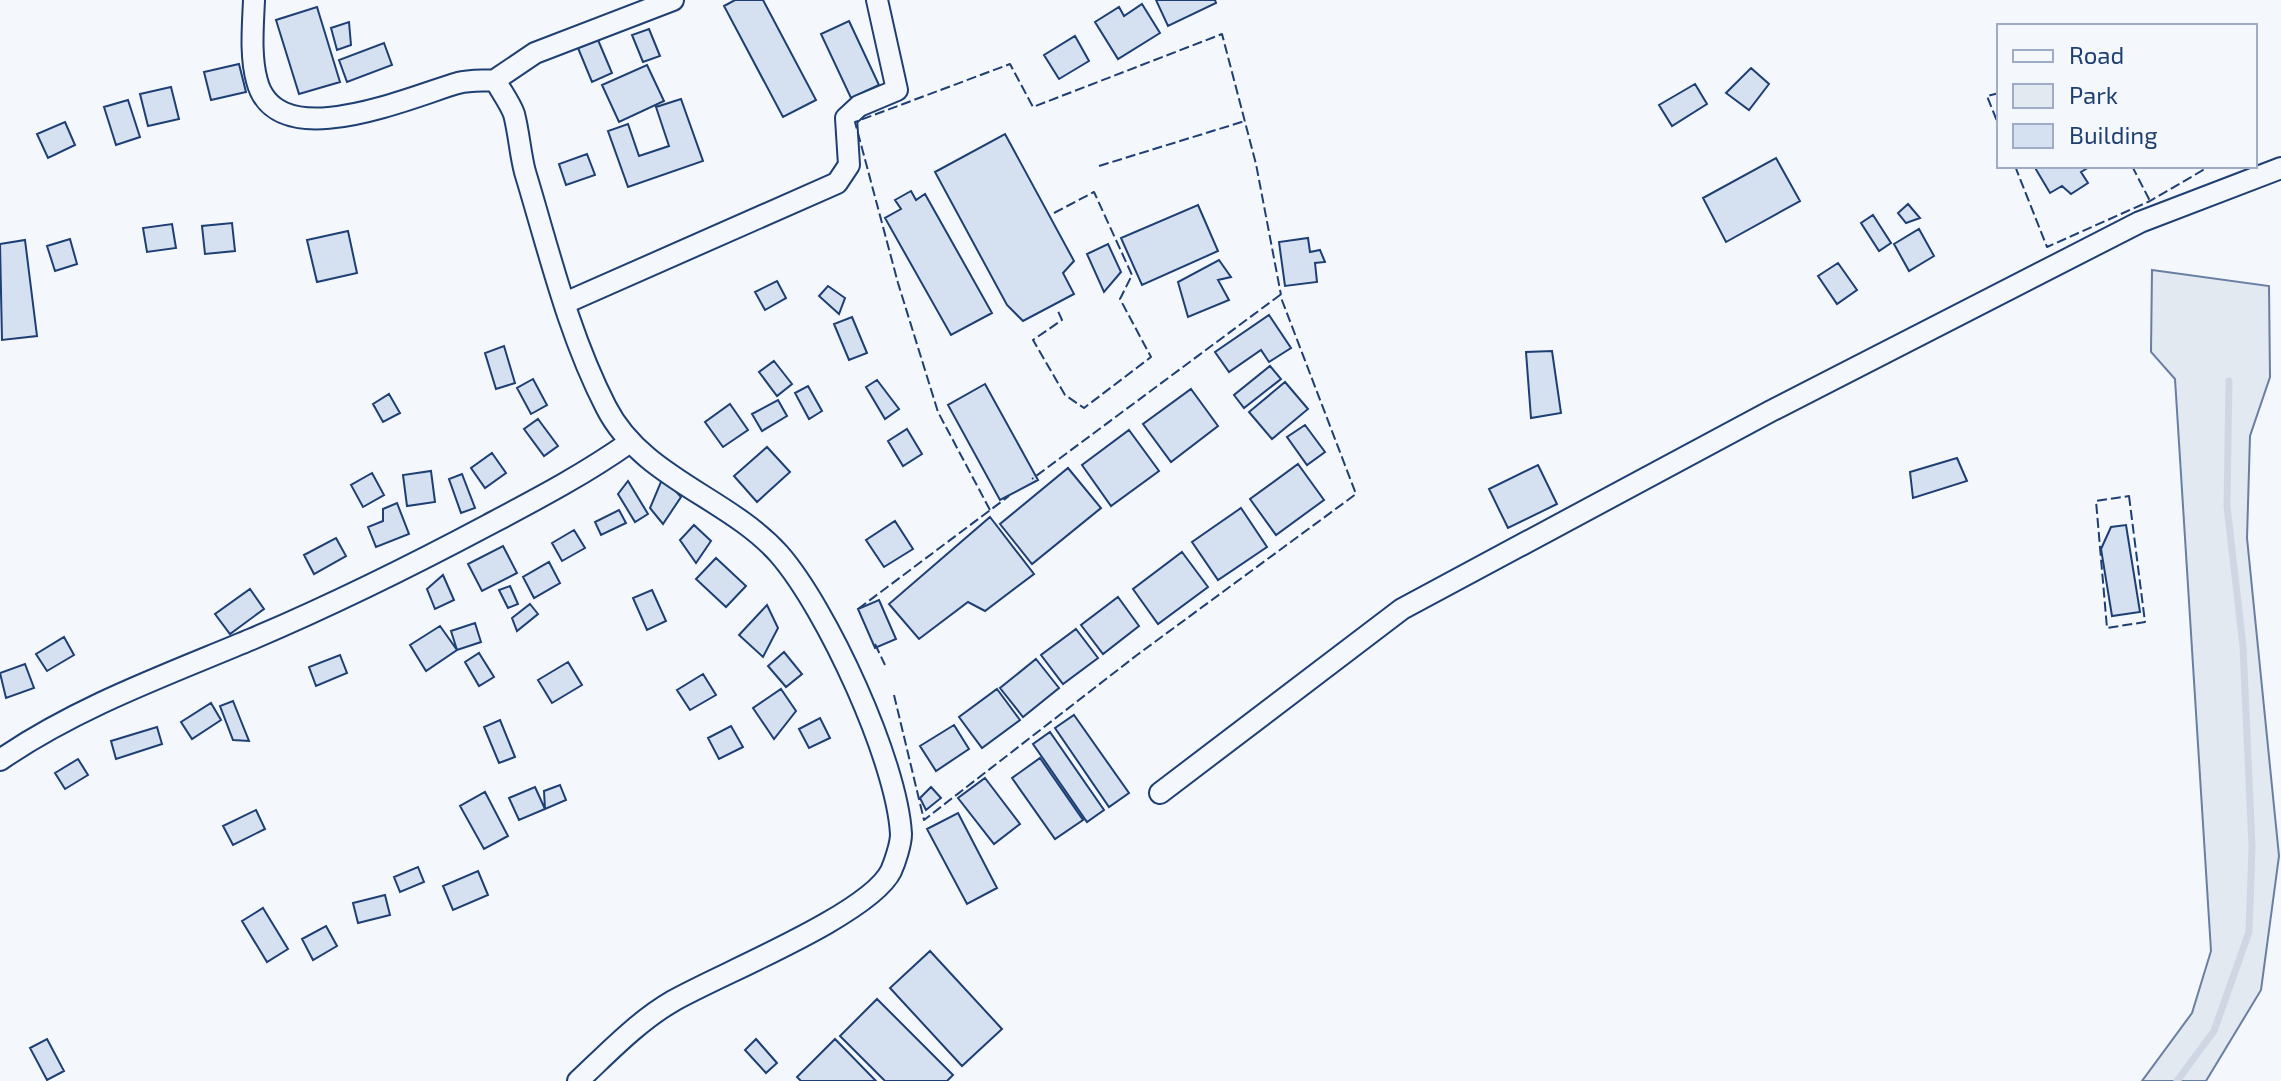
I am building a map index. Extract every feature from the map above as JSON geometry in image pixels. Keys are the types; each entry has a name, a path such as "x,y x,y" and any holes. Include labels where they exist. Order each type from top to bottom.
{"street":[{"path":"254,0 257,82 272,104 305,120 359,115 463,82 495,80 535,53 673,0"},
{"path":"565,303 837,183 849,165 846,118 859,106 897,90 877,0"},
{"path":"495,80 514,113 519,151 565,303 578,344 607,410 630,442 778,553 799,582 863,702 886,761 901,836 890,873 862,901 671,1002 626,1036 578,1081"},
{"path":"1160,793 1402,609 1771,411 2140,222 2281,168"},
{"path":"0,760 31,738 96,705 313,613 464,537 592,469 630,442"}],"green space":[{"path":"2152,270 2269,286 2270,377 2250,436 2247,538 2279,856 2261,990 2206,1081 2142,1081 2192,1013 2211,951 2175,379 2151,352"}],"building":[{"path":"735,0 763,0 816,100 783,117 724,6"},
{"path":"1156,0 1215,0 1216,3 1168,26"},
{"path":"1142,4 1160,33 1118,59 1095,22 1119,7 1124,16"},
{"path":"317,7 340,82 299,94 276,20"},
{"path":"849,21 879,85 851,98 821,34"},
{"path":"349,22 351,45 337,50 331,28"},
{"path":"649,29 660,56 643,62 632,35"},
{"path":"1075,36 1089,61 1059,79 1044,55"},
{"path":"598,40 612,73 592,82 578,48"},
{"path":"384,43 392,65 347,82 339,60"},
{"path":"239,64 246,92 211,100 204,72"},
{"path":"647,65 664,101 619,122 602,85"},
{"path":"1751,68 1769,84 1749,110 1726,93"},
{"path":"1695,84 1707,104 1672,126 1659,105"},
{"path":"171,87 179,119 148,126 140,94"},
{"path":"681,99 703,161 628,187 608,131 628,124 639,156 669,146 656,107"},
{"path":"128,100 140,137 116,145 104,107"},
{"path":"65,122 75,145 48,158 37,134"},
{"path":"1005,134 1074,261 1063,273 1074,294 1023,321 1007,305 935,172"},
{"path":"587,154 595,175 566,185 559,164"},
{"path":"1776,158 1800,201 1726,242 1703,198"},
{"path":"2035,168 2088,168 2081,172 2088,183 2071,194 2062,186 2050,193"},
{"path":"911,191 916,200 925,194 992,313 951,335 885,218 901,209 895,200"},
{"path":"1908,204 1920,218 1906,223 1898,213"},
{"path":"1198,205 1218,251 1142,285 1121,238"},
{"path":"1873,215 1891,243 1879,251 1861,223"},
{"path":"232,223 235,251 205,254 202,226"},
{"path":"172,224 176,248 147,252 143,228"},
{"path":"1919,229 1934,256 1909,271 1894,244"},
{"path":"348,231 357,273 317,282 307,240"},
{"path":"1308,238 1310,252 1320,250 1325,262 1315,263 1317,282 1285,286 1279,242"},
{"path":"70,239 77,264 55,271 47,246"},
{"path":"25,240 37,336 2,340 0,244"},
{"path":"1108,244 1121,272 1104,292 1087,254"},
{"path":"1219,260 1231,277 1218,280 1229,300 1188,317 1178,282"},
{"path":"1838,263 1857,290 1837,304 1818,276"},
{"path":"777,281 786,298 765,310 755,292"},
{"path":"828,286 845,298 839,314 819,296"},
{"path":"1269,315 1291,348 1269,362 1261,350 1229,372 1215,352"},
{"path":"852,317 867,353 849,360 834,324"},
{"path":"504,346 515,383 496,389 485,353"},
{"path":"1552,351 1561,413 1531,418 1526,352"},
{"path":"774,361 792,384 777,396 759,372"},
{"path":"1270,366 1281,379 1244,408 1234,395"},
{"path":"533,379 547,405 531,414 517,388"},
{"path":"877,380 899,409 885,419 866,387"},
{"path":"1285,382 1308,409 1272,439 1249,412"},
{"path":"985,384 1038,480 1000,500 948,405"},
{"path":"808,386 822,411 809,419 795,393"},
{"path":"1191,389 1218,426 1171,462 1143,424"},
{"path":"389,394 400,413 383,422 373,404"},
{"path":"778,400 787,416 762,431 752,414"},
{"path":"730,404 748,430 723,447 705,422"},
{"path":"538,419 558,446 544,456 524,429"},
{"path":"1305,425 1325,452 1307,465 1287,437"},
{"path":"907,429 922,454 903,466 888,441"},
{"path":"1129,430 1159,471 1111,506 1082,465"},
{"path":"767,447 790,472 757,502 734,476"},
{"path":"492,453 506,473 485,488 471,468"},
{"path":"1957,458 1967,481 1913,498 1910,472"},
{"path":"1298,464 1324,500 1276,535 1250,499"},
{"path":"1538,465 1557,504 1508,528 1489,489"},
{"path":"1068,468 1101,508 1032,564 1000,524"},
{"path":"431,471 435,502 407,506 403,475"},
{"path":"372,473 384,495 363,507 351,485"},
{"path":"462,474 475,508 461,513 449,479"},
{"path":"663,477 681,497 663,524 650,508"},
{"path":"628,481 648,514 635,522 618,494"},
{"path":"397,503 409,534 376,547 368,527 383,521 383,509"},
{"path":"1241,508 1267,547 1218,580 1192,542"},
{"path":"619,510 626,523 601,535 595,522"},
{"path":"990,517 1034,574 985,611 968,602 919,639 889,604"},
{"path":"895,521 913,549 884,567 866,540"},
{"path":"694,525 711,541 696,563 680,540"},
{"path":"2126,525 2140,612 2112,616 2101,549 2111,527"},
{"path":"574,530 585,548 562,561 552,543"},
{"path":"336,538 346,556 314,574 304,555"},
{"path":"503,546 517,573 482,591 468,564"},
{"path":"1182,552 1208,587 1158,624 1133,589"},
{"path":"716,558 746,586 726,607 696,579"},
{"path":"549,562 560,583 534,598 523,577"},
{"path":"443,575 454,600 435,609 427,589"},
{"path":"510,586 518,604 508,608 499,590"},
{"path":"250,589 264,609 230,634 215,614"},
{"path":"652,590 666,621 647,630 633,598"},
{"path":"1118,597 1139,626 1103,654 1081,625"},
{"path":"879,600 896,639 875,648 858,609"},
{"path":"530,604 538,614 517,631 512,618"},
{"path":"767,605 778,628 763,657 739,635"},
{"path":"475,623 481,642 457,650 451,631"},
{"path":"440,626 457,650 426,671 410,645"},
{"path":"1076,629 1098,658 1063,684 1041,655"},
{"path":"64,637 74,655 47,671 36,654"},
{"path":"784,652 802,674 786,687 768,666"},
{"path":"479,653 494,677 479,686 465,662"},
{"path":"340,655 347,673 316,686 309,667"},
{"path":"1036,659 1059,688 1023,717 1000,688"},
{"path":"568,662 582,685 552,703 538,680"},
{"path":"25,664 34,688 6,698 0,673"},
{"path":"703,674 716,695 690,710 677,690"},
{"path":"781,689 796,711 774,739 753,708"},
{"path":"997,689 1020,720 982,748 959,717"},
{"path":"233,701 249,741 233,740 220,706"},
{"path":"211,703 221,720 192,739 181,722"},
{"path":"1074,715 1129,793 1109,807 1055,728"},
{"path":"820,718 830,738 809,748 799,729"},
{"path":"500,720 515,757 499,763 484,727"},
{"path":"954,725 969,749 936,771 920,746"},
{"path":"731,726 743,747 719,759 708,738"},
{"path":"157,727 162,744 116,759 111,741"},
{"path":"1050,732 1104,810 1087,822 1033,744"},
{"path":"1040,758 1083,820 1055,839 1012,778"},
{"path":"78,759 88,775 65,789 55,773"},
{"path":"985,778 1020,824 994,844 958,798"},
{"path":"560,785 566,800 545,809 544,791"},
{"path":"535,787 545,809 519,820 509,798"},
{"path":"931,787 941,798 926,810 920,798"},
{"path":"485,792 508,836 484,849 460,806"},
{"path":"256,810 265,829 233,845 223,826"},
{"path":"958,813 997,888 967,904 927,829"},
{"path":"418,867 424,882 400,892 394,877"},
{"path":"478,871 488,895 453,910 443,886"},
{"path":"385,895 390,915 358,923 353,903"},
{"path":"263,908 288,949 267,962 242,921"},
{"path":"326,926 337,946 313,960 302,939"},
{"path":"930,951 1002,1029 962,1066 890,988"},
{"path":"877,999 953,1075 947,1081 885,1081 840,1036"},
{"path":"47,1039 64,1071 47,1080 30,1048"},
{"path":"756,1039 777,1063 766,1073 745,1050"},
{"path":"835,1039 876,1081 801,1081 797,1077"}],"waterway":[{"path":"2177,1081 2214,1031 2249,932 2252,847 2243,646 2227,506 2229,381"}],"fence":[{"path":"990,510 938,412 898,283 855,122 1010,64 1033,107 1222,34 1256,164 1281,295"},
{"path":"1997,94 1987,96 1997,121"},
{"path":"1099,166 1245,121"},
{"path":"2016,168 2047,247 2150,201 2207,168"},
{"path":"2133,168 2150,201"},
{"path":"1054,213 1094,192 1132,275 1120,299 1151,357 1084,408 1065,395 1033,340 1062,320 1057,309"},
{"path":"894,695 924,820 1137,655 1356,494 1280,295 1032,479"},
{"path":"858,609 1009,496"},
{"path":"2129,496 2145,622 2107,628 2096,501 2129,496"},
{"path":"875,644 885,665"}]}
